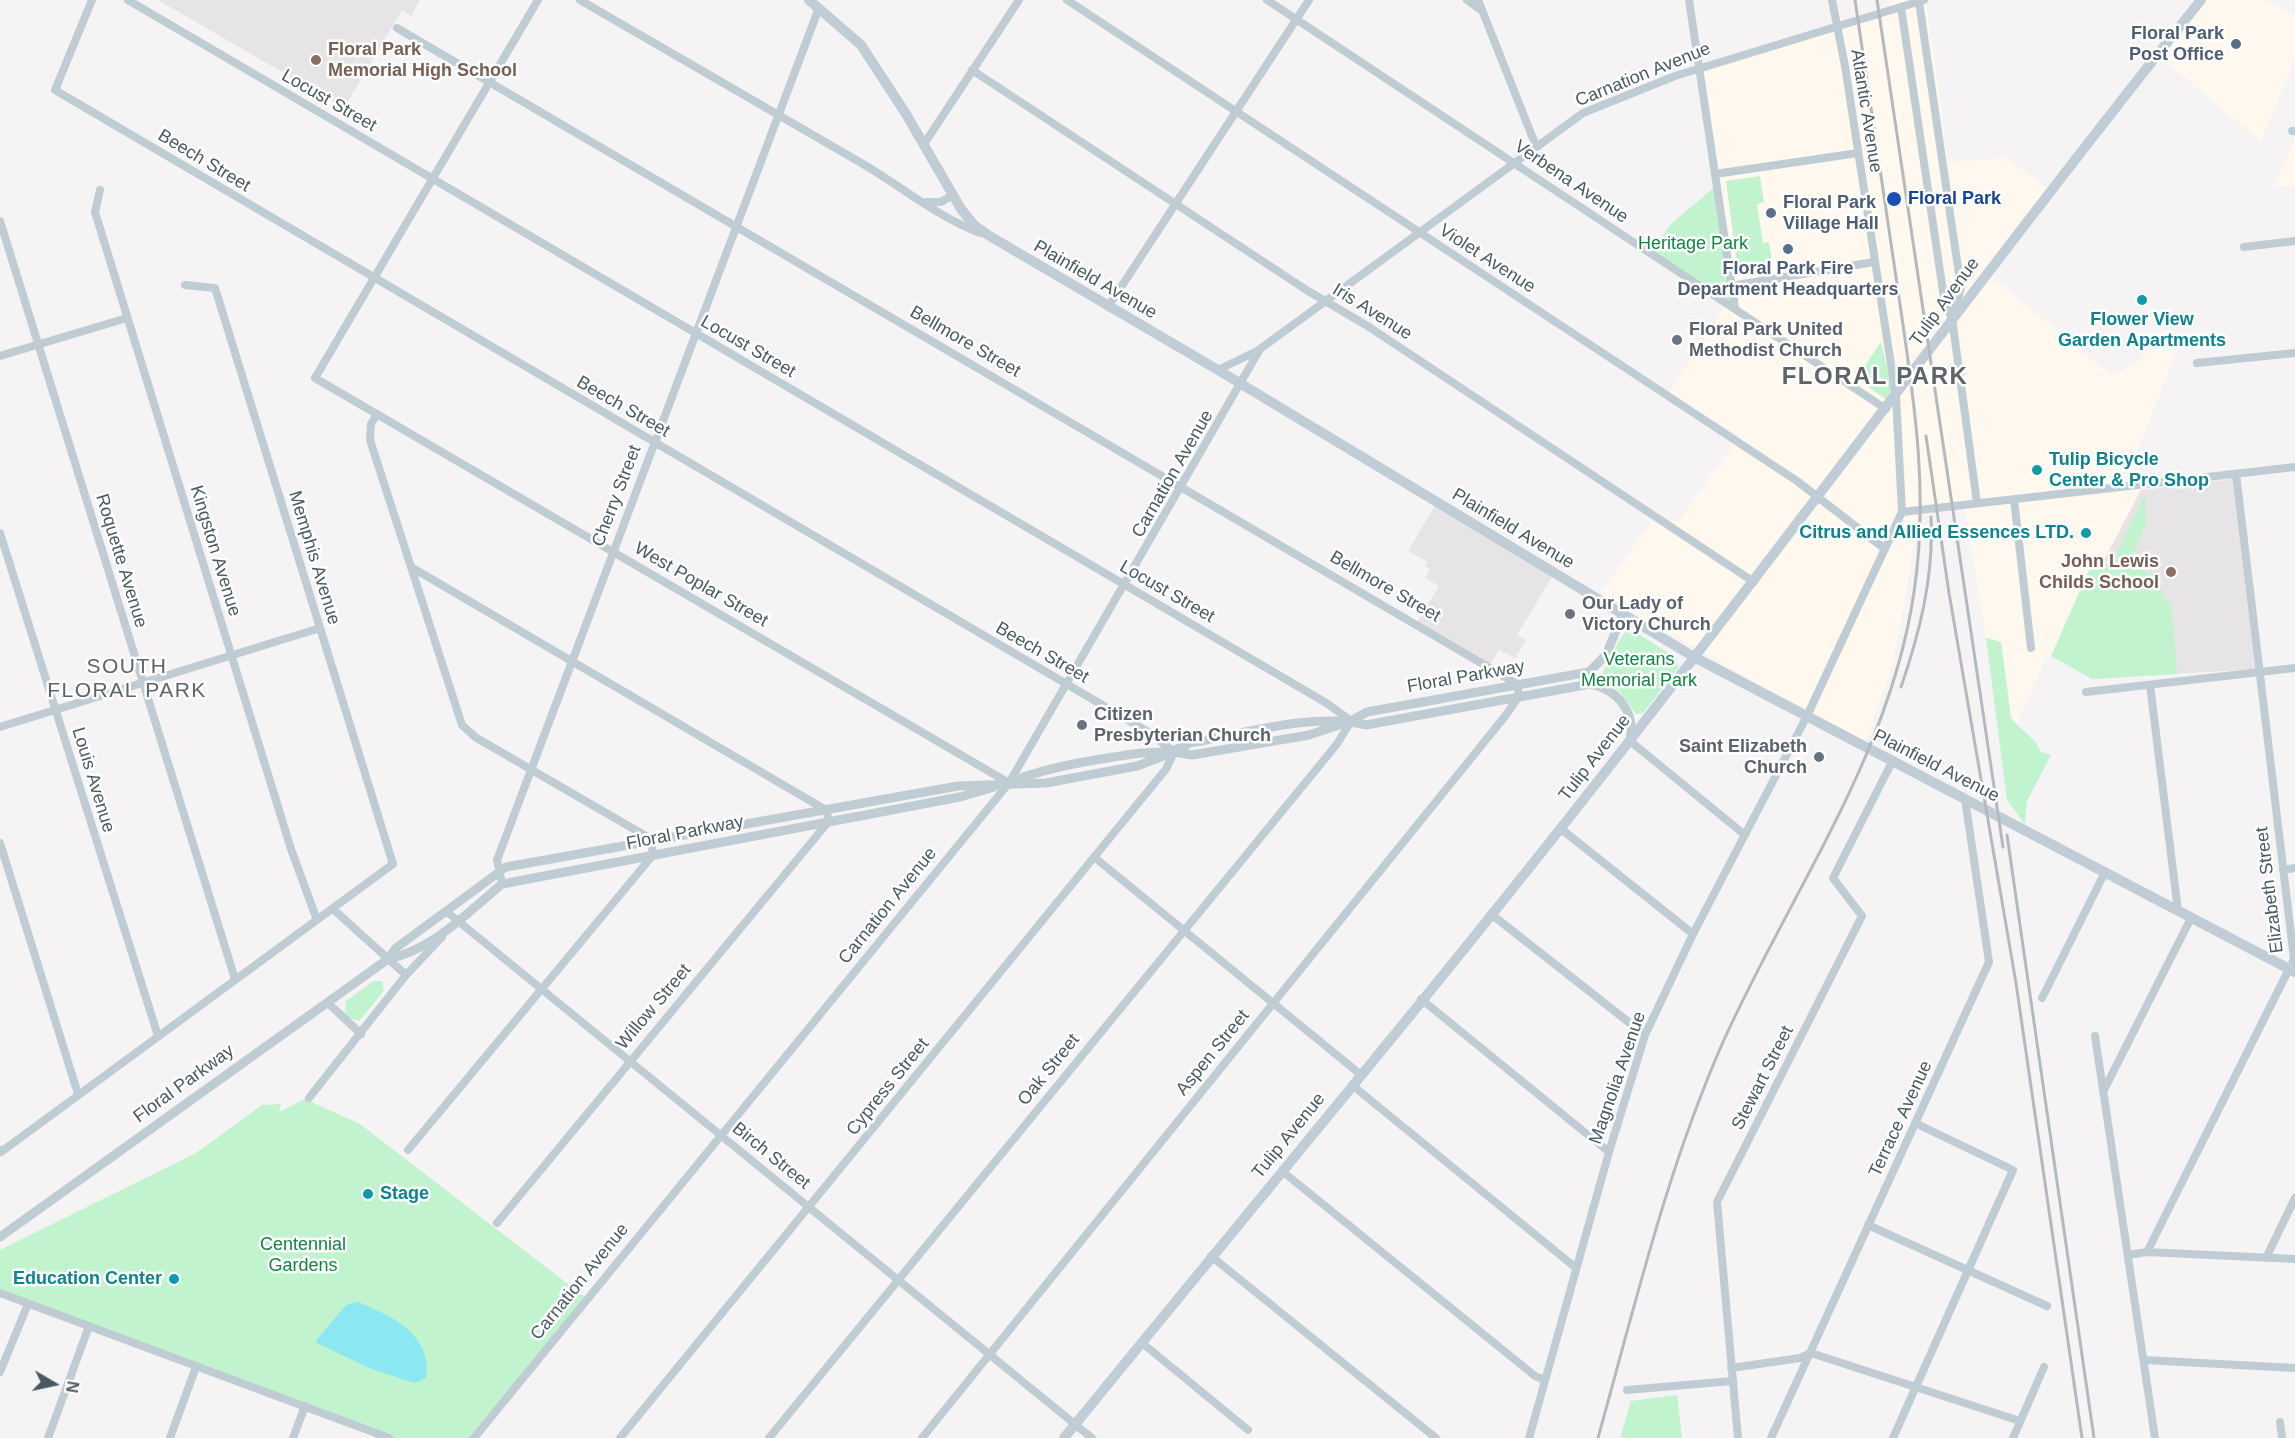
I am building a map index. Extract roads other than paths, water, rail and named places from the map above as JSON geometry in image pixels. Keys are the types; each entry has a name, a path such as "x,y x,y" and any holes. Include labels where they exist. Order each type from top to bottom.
{"main road":[{"name":"Plainfield Avenue","path":"809,0 861,45 968,218 988,236 1218,370 1694,657 2292,970"},
{"name":"Tulip Avenue","path":"1064,1438 1630,741 1896,398 1952,318 2201,0"}],"street":[{"name":"Beech Street","path":"92,0 55,90 1150,733 1174,752"},
{"name":"Locust Street","path":"128,0 1328,704 1351,721"},
{"path":"373,278 538,0"},
{"path":"580,0 926,202 961,225 988,236"},
{"path":"924,144 1019,0"},
{"name":"Violet Avenue","path":"1067,0 1797,481 1885,549"},
{"name":"Verbena Avenue","path":"1268,0 1886,409"},
{"path":"1108,307 1309,0"},
{"path":"1467,0 1481,10"},
{"path":"1478,0 1536,146"},
{"path":"1689,0 1735,308"},
{"name":"Atlantic Avenue","path":"1832,0 1896,398 1902,512"},
{"path":"1922,1 1961,288 1952,318"},
{"name":"Carnation Avenue","path":"1218,370 1260,349 1582,113 1699,68 1922,1"},
{"path":"1901,7 1945,305 1952,318 1977,503"},
{"name":"Cherry Street","path":"499,871 497,860 776,115 819,8"},
{"name":"Bellmore Street","path":"397,27 1517,684"},
{"name":"Iris Avenue","path":"972,70 1754,582"},
{"path":"1715,174 1858,153"},
{"name":"Kingston Avenue","path":"100,190 95,212 231,655 316,920"},
{"path":"926,202 941,202 953,195"},
{"name":"Roquette Avenue","path":"0,221 235,979"},
{"path":"2244,247 2295,241"},
{"path":"1731,286 1874,262"},
{"name":"West Poplar Street","path":"373,278 315,378 1009,783"},
{"name":"Memphis Avenue","path":"185,285 214,288 393,864 333,909"},
{"path":"0,356 127,318"},
{"name":"Carnation Avenue","path":"474,1438 1009,783 1260,349"},
{"path":"2197,363 2295,353"},
{"path":"377,414 371,424 370,440 462,725 475,737 651,839 653,855 408,1150"},
{"path":"1902,512 2295,467"},
{"name":"Elizabeth Street","path":"2147,1252 2292,970 2294,959 2236,474"},
{"path":"2014,499 2031,648"},
{"name":"Magnolia Avenue","path":"1529,1438 1609,1152 1645,1035 1693,934 1807,716 1902,512"},
{"name":"Louis Avenue","path":"0,533 158,1036"},
{"path":"411,567 826,810 829,821"},
{"path":"1623,614 1606,655 1589,672 1590,684 1610,691 1626,708 1631,720 1630,741 1745,835"},
{"path":"0,727 320,628"},
{"path":"2086,692 2295,668"},
{"name":"Floral Parkway","path":"388,959 402,956 450,929 502,884 960,797 1009,783 1044,769 1136,753 1174,752 1192,755 1309,735 1351,721 1365,712 1589,672"},
{"path":"1517,684 1519,696"},
{"name":"Floral Parkway","path":"0,1237 328,1003 388,959 396,948 506,867 651,839 958,786 1046,783 1137,766 1174,752 1190,743 1308,722 1351,721 1366,725 1590,684"},
{"path":"2150,685 2178,910"},
{"name":"Aspen Street","path":"922,1438 1519,696"},
{"path":"1425,700 1427,713"},
{"name":"Oak Street","path":"769,1438 1337,744 1351,721"},
{"path":"1248,733 1250,745"},
{"name":"Cypress Street","path":"620,1438 1166,769 1174,752"},
{"path":"1093,761 1095,774"},
{"name":"Stewart Street","path":"1738,1438 1718,1202 1862,916 1833,878 1892,762"},
{"path":"903,795 905,807"},
{"name":"Terrace Avenue","path":"1772,1438 1989,962 1965,799"},
{"name":"Willow Street","path":"497,1223 829,821"},
{"path":"724,828 726,842"},
{"path":"1560,828 1693,934"},
{"path":"0,843 78,1094"},
{"path":"1094,857 1360,1074"},
{"path":"2283,870 2295,868"},
{"path":"499,871 502,884"},
{"path":"2042,998 2105,872"},
{"path":"0,1150 1,1152 333,909 406,975"},
{"name":"Birch Street","path":"447,912 1092,1438"},
{"path":"1491,914 1637,1032 1645,1035"},
{"path":"2104,1092 2192,918"},
{"path":"309,1098 361,1035 406,975 450,929"},
{"path":"1421,999 1609,1152"},
{"path":"328,1003 361,1035"},
{"path":"2095,1036 2155,1438"},
{"path":"1352,1085 1576,1268"},
{"path":"1893,1438 2013,1170 1915,1124"},
{"path":"1282,1171 1535,1376 1545,1380"},
{"path":"2266,1258 2295,1197"},
{"path":"1868,1225 2047,1306"},
{"path":"2128,1255 2147,1252 2295,1259"},
{"path":"1212,1256 1436,1438"},
{"path":"0,1293 389,1438"},
{"path":"0,1372 28,1304"},
{"path":"48,1438 89,1326"},
{"path":"1142,1342 1248,1430"},
{"path":"1731,1368 1800,1358 1811,1353 2020,1421"},
{"path":"2144,1360 2295,1368"},
{"path":"170,1438 196,1367"},
{"path":"2013,1438 2044,1367"},
{"path":"1627,1390 1732,1381"},
{"path":"293,1438 304,1406"},
{"path":"2280,1422 2282,1438"}],"water":[{"path":"358,1302 396,1321 416,1338 423,1350 426,1378 414,1383 369,1368 315,1342 346,1305"}],"railway":[{"path":"1598,1438 1653,1238 1703,1090 1749,987 1835,823 1861,768 1902,653 1914,592 1920,514 1917,438 1908,361 1855,0"},
{"path":"1877,0 2003,847"},
{"path":"1926,436 1949,593 2016,983 2082,1438"},
{"path":"1901,687 1920,625 1928,582 1931,517"},
{"path":"2007,835 2094,1438"}],"place":[{"name":"Floral Park Post Office","path":"2236,44"},
{"name":"Floral Park Memorial High School","path":"316,60"},
{"name":"Floral Park","path":"1894,199"},
{"name":"Floral Park Village Hall","path":"1771,213"},
{"name":"Floral Park Fire Department Headquarters","path":"1788,249"},
{"name":"Flower View Garden Apartments","path":"2142,300"},
{"name":"Floral Park United Methodist Church","path":"1677,340"},
{"name":"Tulip Bicycle Center & Pro Shop","path":"2037,470"},
{"name":"Citrus and Allied Essences LTD.","path":"2086,533"},
{"name":"John Lewis Childs School","path":"2171,572"},
{"name":"Our Lady of Victory Church","path":"1570,614"},
{"name":"Citizen Presbyterian Church","path":"1082,725"},
{"name":"Saint Elizabeth Church","path":"1819,757"},
{"name":"Stage","path":"368,1194"},
{"name":"Education Center","path":"174,1279"}],"district":[{"name":"FLORAL PARK","path":"1875,377"},
{"name":"SOUTH FLORAL PARK","path":"127,679"}],"park label":[{"name":"Heritage Park","path":"1693,244"},
{"name":"Veterans Memorial Park","path":"1639,670"},
{"name":"Centennial Gardens","path":"303,1255"}]}
